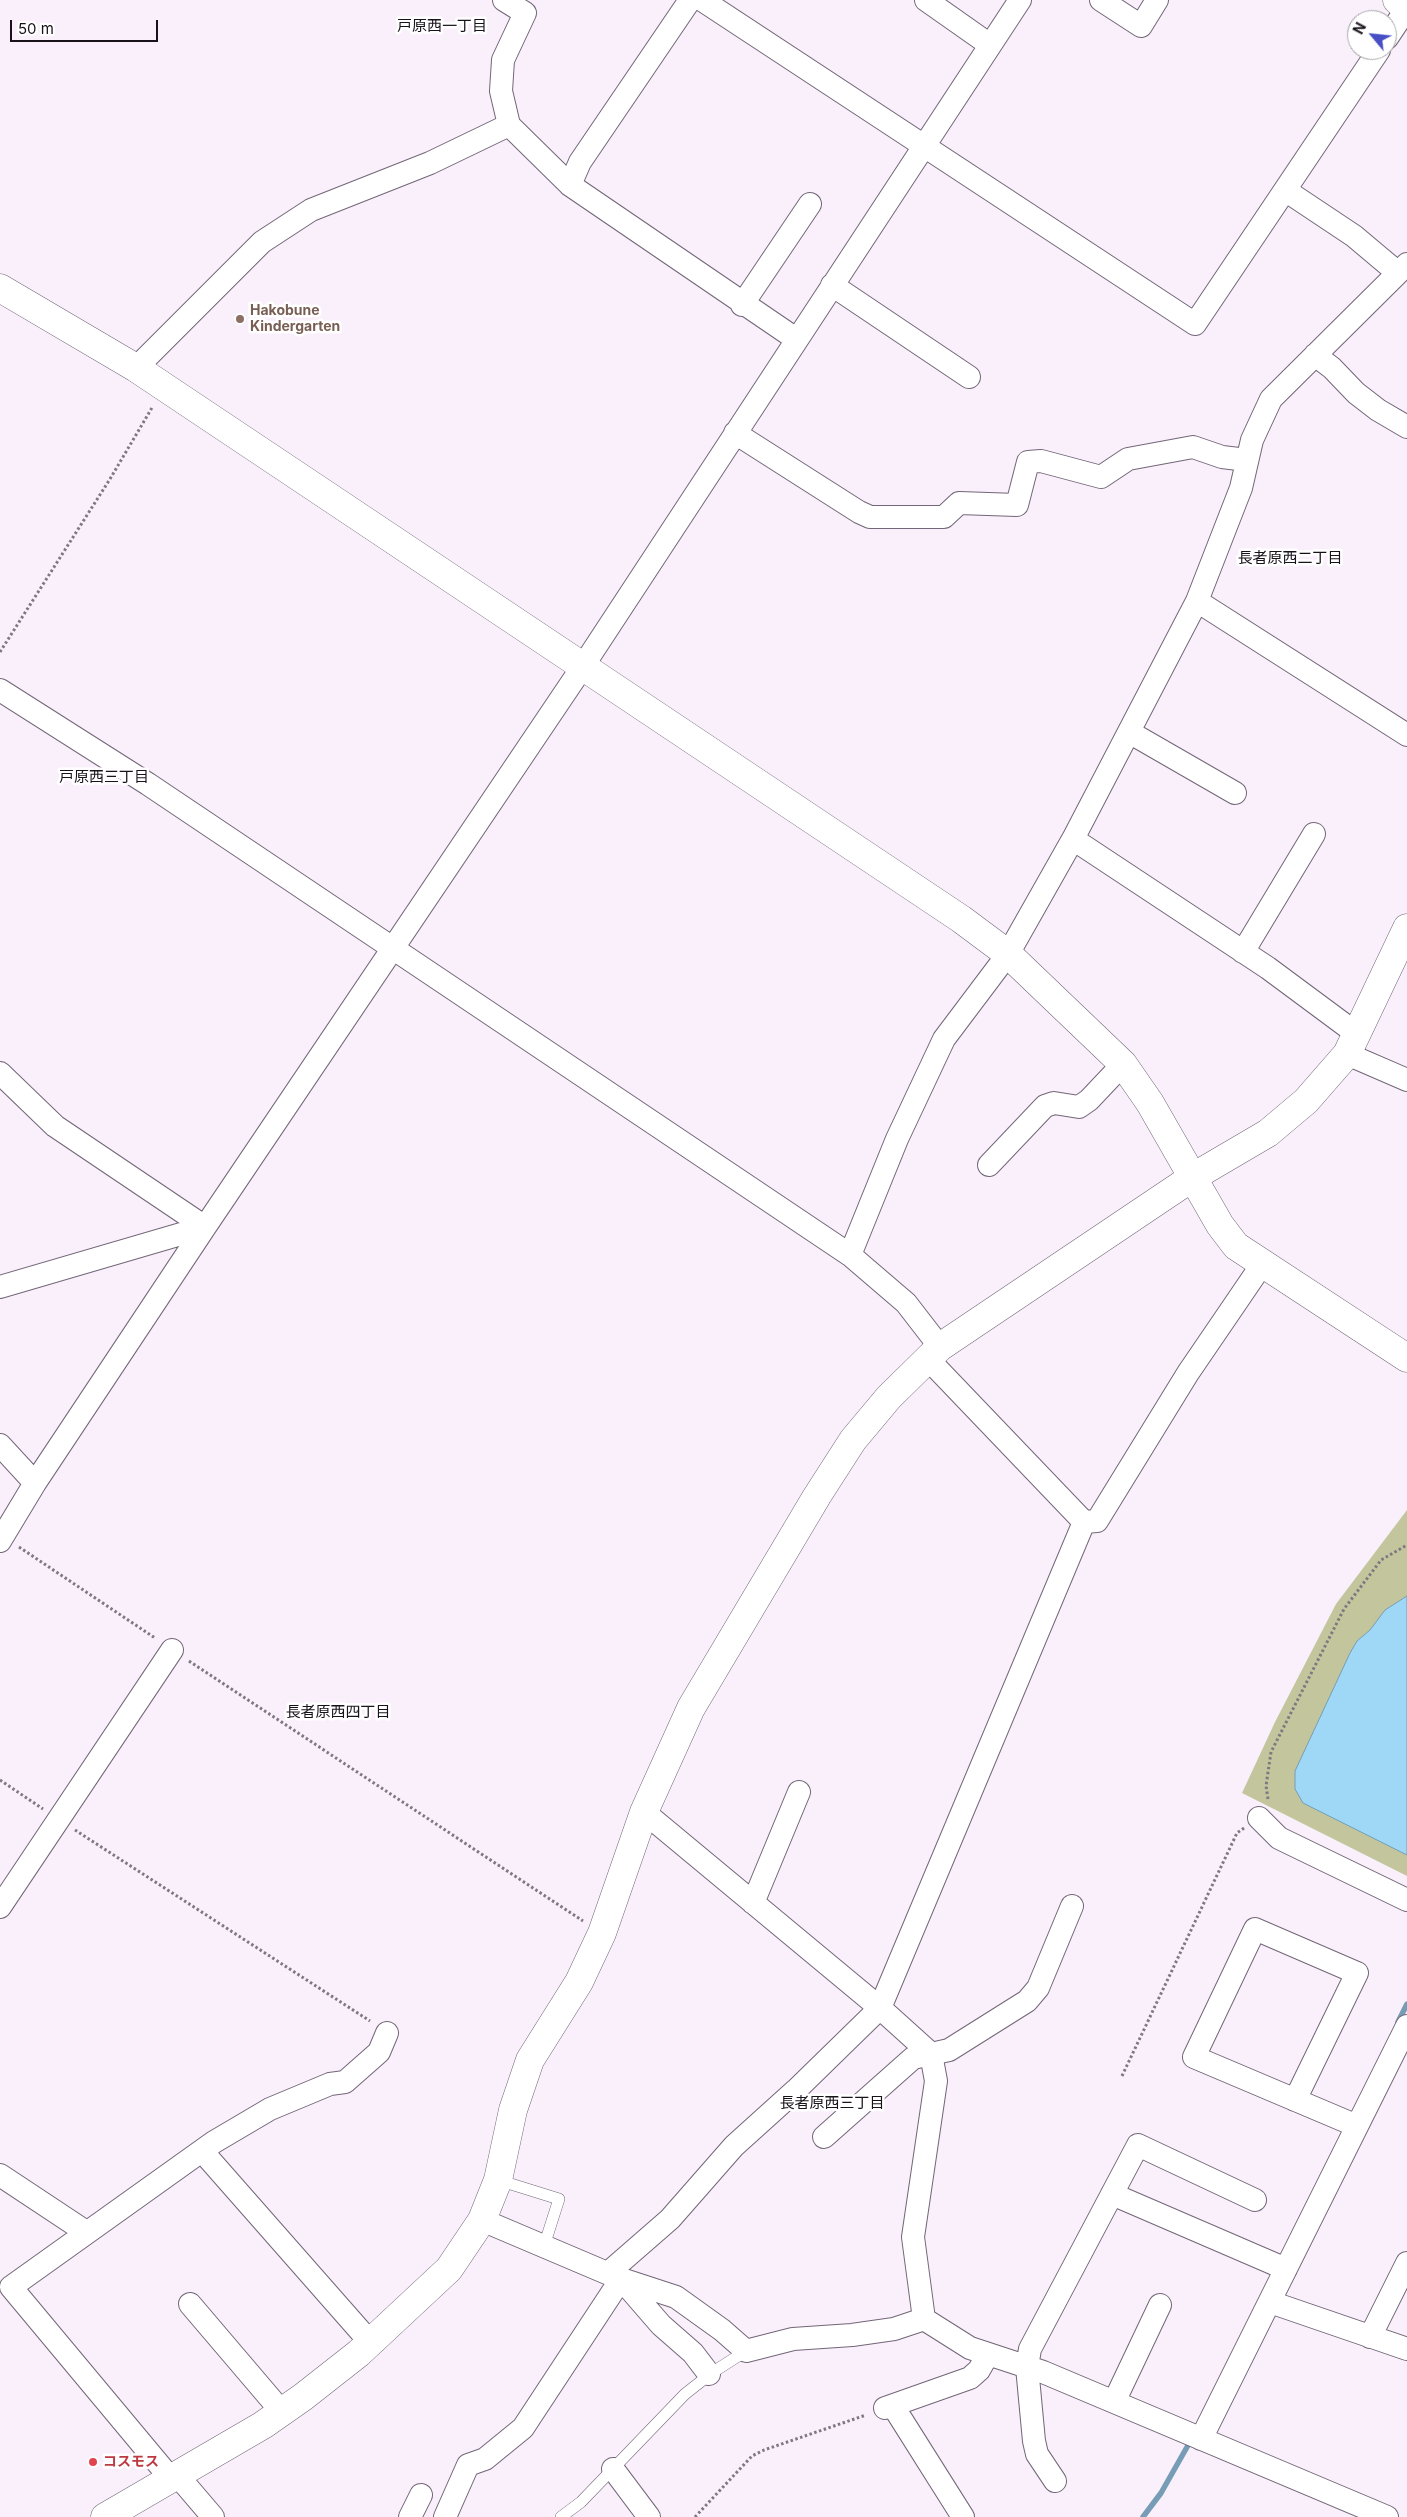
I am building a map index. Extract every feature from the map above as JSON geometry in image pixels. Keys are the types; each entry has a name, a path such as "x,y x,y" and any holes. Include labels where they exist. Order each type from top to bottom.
{"street":[{"path":"504,0 525,13 503,60 501,91 509,125 570,185 742,305 796,339"},
{"path":"570,185 580,162 690,0"},
{"path":"702,0 1195,324 1372,60"},
{"path":"926,0 990,45"},
{"path":"1,1539 35,1483 391,948 583,666 1020,0"},
{"path":"1101,0 1141,26 1158,0"},
{"path":"1397,0 1407,9 1397,24"},
{"path":"136,368 262,242 311,210 430,163 509,125"},
{"path":"850,1256 897,1139 944,1039 1008,954 1074,839 1197,601 1241,488 1252,440 1271,399 1403,268 1285,190"},
{"path":"742,305 810,204"},
{"path":"832,285 969,376"},
{"path":"0,288 136,368 961,919 1008,954 1123,1064 1150,1103 1220,1225 1236,1246 1407,1358"},
{"path":"1314,355 1332,368 1356,393 1378,410 1407,427"},
{"path":"735,433 859,512 870,516 944,517 959,503 1017,505 1028,462 1041,461 1101,477 1128,460 1193,447 1222,457 1247,460"},
{"path":"1197,601 1407,736"},
{"path":"0,690 148,784 850,1256 906,1304 934,1353 1084,1522"},
{"path":"1129,732 1236,793"},
{"path":"1243,952 1314,834"},
{"path":"1074,839 1243,952 1352,1044 1407,1080"},
{"path":"105,2517 175,2478 303,2397 370,2342 449,2269 482,2220 498,2180 513,2110 530,2060 579,1982 602,1934 644,1812 691,1708 818,1496 854,1440 890,1397 934,1353 1193,1176 1268,1133 1306,1101 1352,1044 1407,928"},
{"path":"988,1165 1045,1106 1054,1102 1079,1107 1089,1100 1123,1064"},
{"path":"0,1073 55,1126 205,1227"},
{"path":"0,1287 205,1227"},
{"path":"1084,1522 1097,1521 1188,1373 1262,1263"},
{"path":"0,1445 35,1483"},
{"path":"445,2517 468,2465 485,2459 523,2428 614,2276 670,2219 734,2146 796,2090 880,2008 1084,1522"},
{"path":"0,1907 172,1650"},
{"path":"753,1903 799,1792"},
{"path":"1264,1810 1279,1838 1407,1900"},
{"path":"644,1812 880,2008 931,2054 936,2081 913,2237 924,2319"},
{"path":"824,2137 913,2058 949,2050 1027,2001 1038,1988 1072,1906"},
{"path":"1295,2100 1357,1973 1255,1929 1194,2057 1295,2100 1357,2126"},
{"path":"214,2517 175,2478 11,2287 202,2150 270,2109 330,2084 345,2082 379,2052 387,2033"},
{"path":"1201,2439 1357,2126 1404,2039"},
{"path":"1054,2481 1037,2454 1034,2442 1028,2366 1030,2348 1138,2145 1255,2200"},
{"path":"202,2150 370,2342"},
{"path":"0,2175 86,2232"},
{"path":"1112,2194 1286,2269"},
{"path":"482,2220 614,2276 676,2297 746,2350 793,2339 852,2335 894,2328 924,2319 970,2348 1028,2366 1387,2517"},
{"path":"1370,2336 1407,2263"},
{"path":"614,2276 661,2325 693,2353 710,2374"},
{"path":"1270,2302 1407,2349"},
{"path":"190,2304 282,2412"},
{"path":"1114,2402 1160,2305"},
{"path":"963,2517 889,2407 970,2378 979,2370 988,2354"},
{"path":"613,2469 649,2517"},
{"path":"410,2517 421,2495"}],"lane":[{"path":"498,2180 559,2199 544,2246"},
{"path":"561,2517 581,2502 686,2394 710,2374 746,2350"}],"path":[{"path":"0,652 110,480 165,388"},
{"path":"1,1539 602,1934"},
{"path":"1122,2076 1237,1833 1264,1810 1271,1752 1344,1609 1381,1560 1407,1545"},
{"path":"0,1780 387,2033"},
{"path":"695,2517 752,2456 764,2450 889,2407"}],"green space":[{"path":"1407,1510 1407,1876 1242,1793 1275,1722 1336,1604"}],"water":[{"path":"1407,1596 1407,1855 1303,1803 1295,1789 1295,1771 1357,1641 1370,1630 1385,1610"}],"waterway":[{"path":"1398,2022 1407,2004"},
{"path":"1143,2517 1161,2493 1191,2440"}],"place":[{"name":"Hakobune Kindergarten","path":"240,319"},
{"name":"コスモス","path":"93,2462"}],"district":[{"name":"戸原西一丁目","path":"442,26"},
{"name":"長者原西二丁目","path":"1290,558"},
{"name":"戸原西三丁目","path":"104,777"},
{"name":"長者原西四丁目","path":"338,1712"},
{"name":"長者原西三丁目","path":"832,2103"}]}
